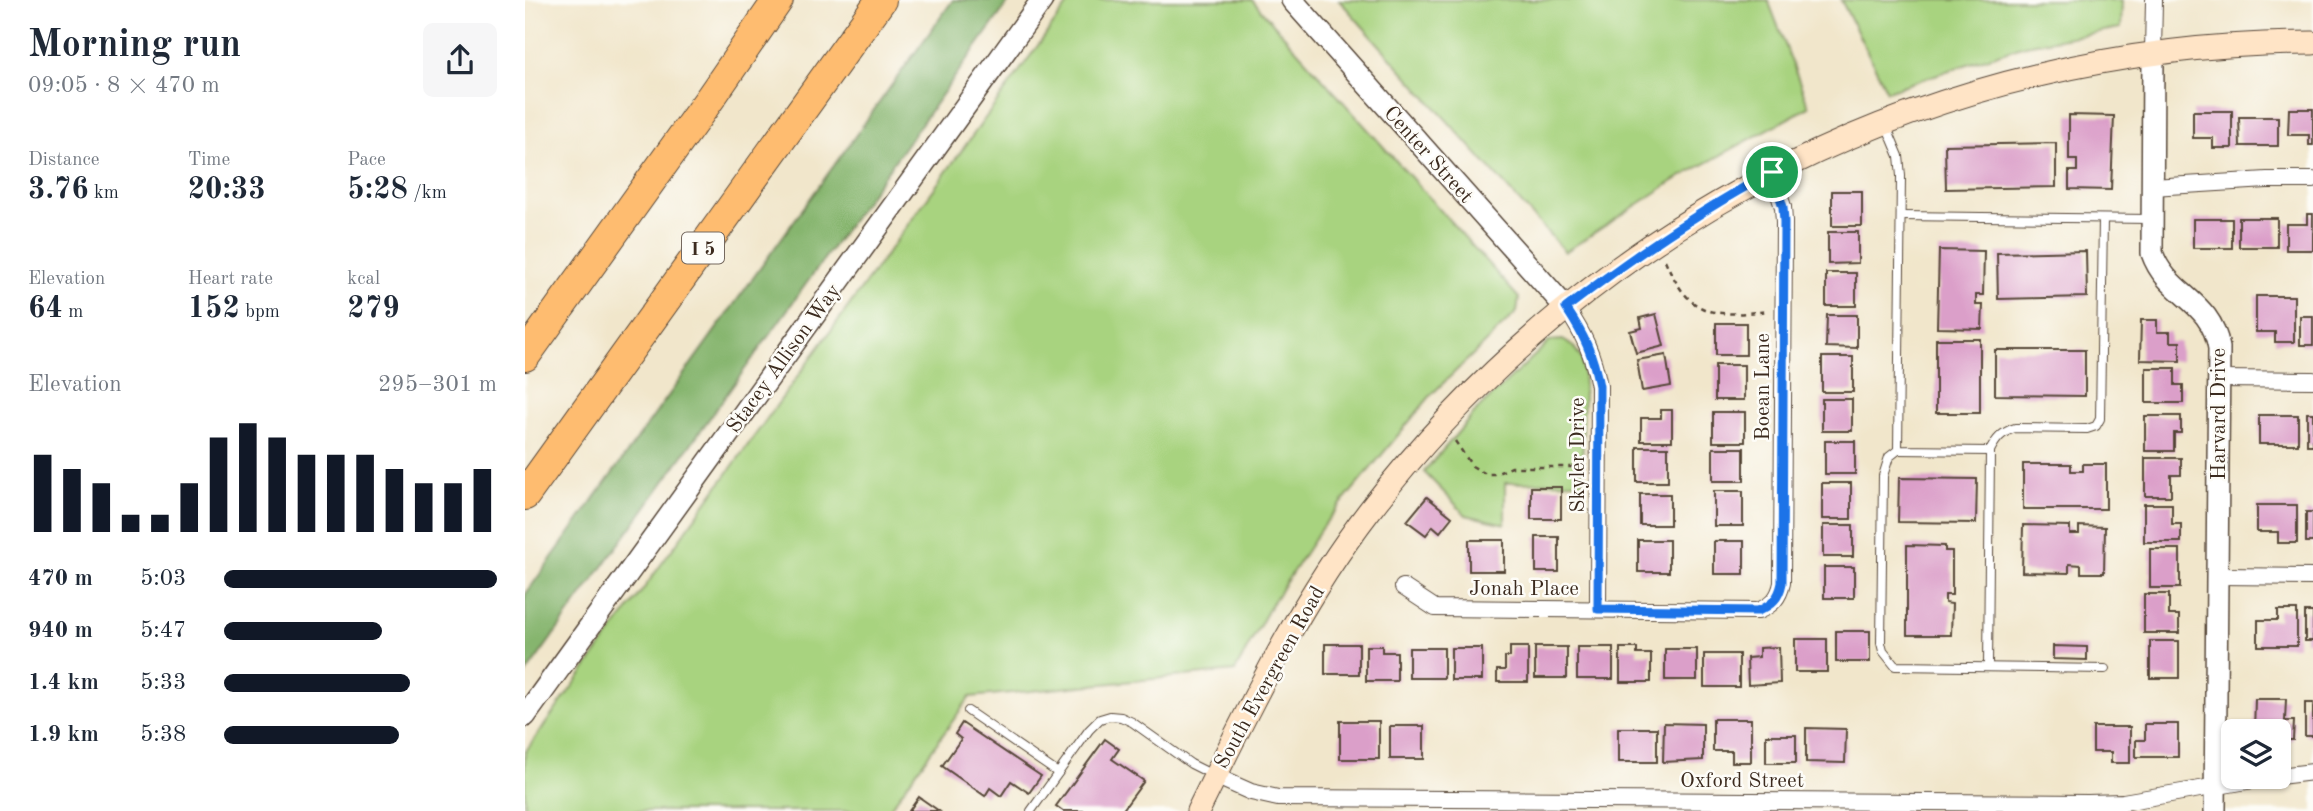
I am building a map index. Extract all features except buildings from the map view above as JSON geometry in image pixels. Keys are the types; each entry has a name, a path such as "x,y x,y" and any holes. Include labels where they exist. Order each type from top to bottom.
{"highway":[{"path":"525,356 778,0"},
{"name":"I 5","path":"525,495 881,0"}],"main road":[{"name":"South Evergreen Road","path":"1198,811 1287,635 1368,512 1441,426 1509,358 1566,308 1657,241 1699,213 1772,172 1884,123 1986,88 2069,68 2153,53 2313,43"}],"street":[{"name":"Stacey Allison Way","path":"525,716 1042,0"},
{"name":"Center Street","path":"1292,0 1566,308"},
{"name":"Harvard Drive","path":"2154,0 2152,253 2156,265 2173,286 2210,319 2216,333 2219,379 2215,811"},
{"name":"Boean Lane","path":"1772,172 1783,207 1784,309 1782,583 1780,594 1774,602"},
{"path":"2152,187 2313,180"},
{"name":"Skyler Drive","path":"1566,308 1594,359 1599,386 1598,609"},
{"path":"2219,379 2313,380"},
{"path":"2218,576 2313,577"},
{"name":"Jonah Place","path":"1403,587 1435,608 1758,611 1774,602"},
{"path":"2291,775 2313,772"},
{"name":"Oxford Street","path":"1215,776 1251,792 1278,798 1528,805 2088,803 2123,802 2221,786"}],"lane":[{"path":"1884,123 1899,156 1902,176 1898,450"},
{"path":"1901,216 2151,219"},
{"path":"1988,667 1990,450 2006,430 2087,429 2095,426 2100,419 2103,219"},
{"path":"1990,450 1898,450 1889,457 1883,476 1883,651 1895,666 2105,669"},
{"path":"968,710 1058,773"},
{"path":"1031,811 1089,730 1100,719 1110,716 1132,722 1191,764 1215,776"}],"path":[{"path":"1657,241 1673,279 1684,296 1698,307 1716,313 1733,314 1784,309"},
{"path":"1441,426 1465,453 1472,466 1486,474 1495,474 1512,467 1598,467"}],"green space":[{"path":"953,0 1010,0 525,675 525,595"},
{"path":"1071,0 1252,0 1519,298 1517,312 1432,394 1322,527 1271,605 1235,671 970,697 888,811 525,811 525,752"},
{"path":"1339,0 1768,0 1809,107 1675,180 1565,252"},
{"path":"1841,0 2122,0 2121,28 2025,45 1887,91"},
{"path":"1563,340 1574,347 1582,360 1582,482 1505,483 1505,524 1466,515 1424,472 1478,409 1550,341"}],"route":[{"path":"1772,172 1783,207 1784,222 1780,594 1774,602 1758,611 1598,609 1599,386 1594,359 1566,308 1631,258 1699,213 1772,172"}]}
